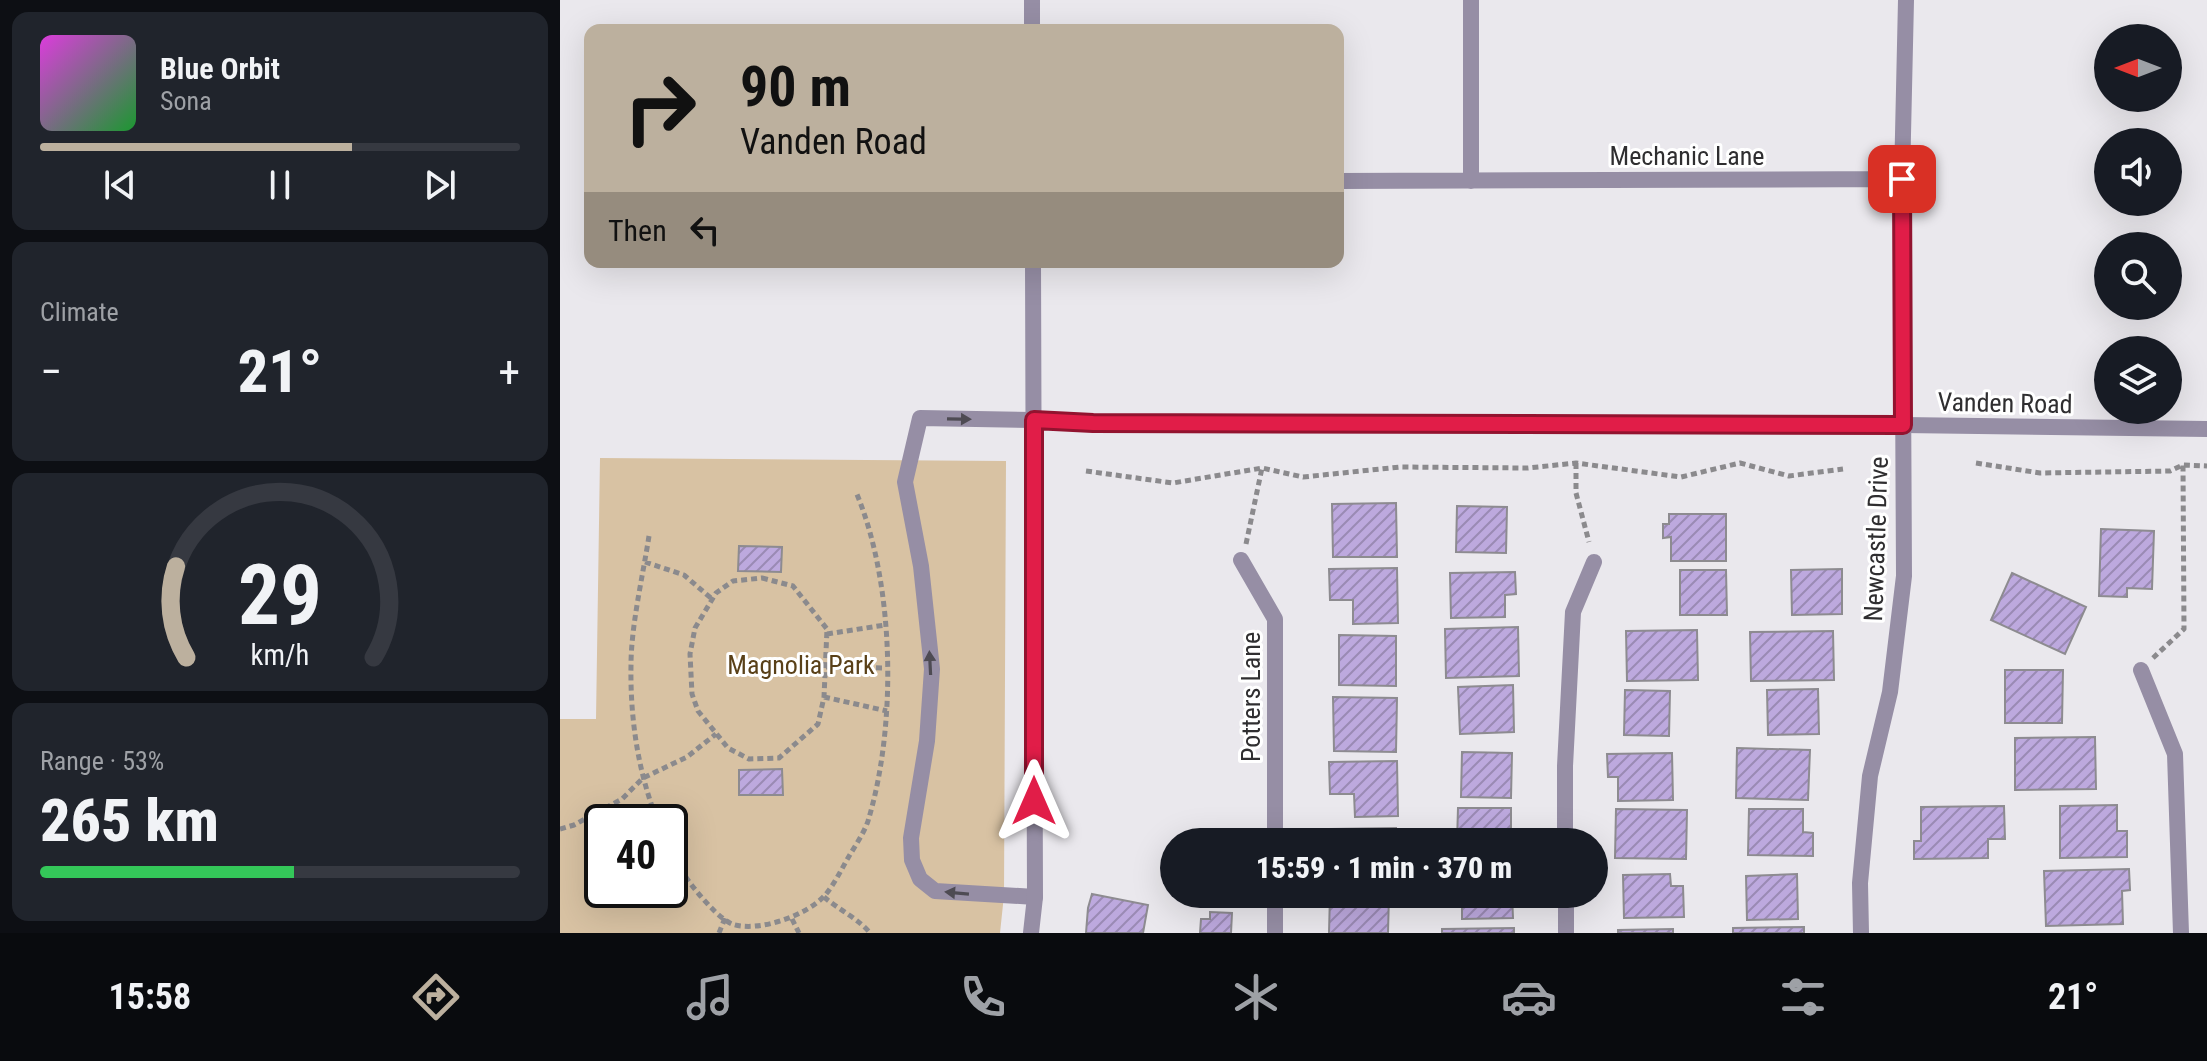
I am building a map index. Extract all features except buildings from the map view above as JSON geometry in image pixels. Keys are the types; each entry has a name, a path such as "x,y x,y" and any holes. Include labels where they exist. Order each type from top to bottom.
{"street":[{"path":"1032,0 1032,24"},
{"path":"1471,0 1471,181"},
{"name":"Newcastle Drive","path":"1861,933 1860,883 1870,776 1890,692 1904,576 1902,179 1906,0"},
{"name":"Mechanic Lane","path":"1344,181 1902,179"},
{"path":"1031,933 1035,897 1033,268"},
{"name":"Vanden Road","path":"1035,897 935,891 920,879 912,860 911,838 927,741 932,669 921,566 905,482 920,418 1093,423 2207,429"},
{"name":"Potters Lane","path":"1241,560 1275,619 1275,828"},
{"path":"1565,828 1573,612 1594,562"},
{"path":"2141,670 2175,754 2181,933"},
{"path":"1275,908 1275,933"},
{"path":"1566,908 1566,933"}],"path":[{"path":"1576,463 1576,493 1594,562"},
{"path":"1086,471 1173,483 1262,468 1303,477 1400,467 1528,468 1576,463 1681,477 1740,463 1789,476 1843,469"},
{"path":"1976,463 2040,473 2170,471 2183,465 2207,466"},
{"path":"2141,670 2184,629 2183,465"},
{"path":"1241,560 1262,468"},
{"path":"688,877 704,901 733,925 766,926 792,919 824,897 868,823 884,746 887,711 885,625 876,547 856,492"},
{"path":"649,536 630,663 634,734 652,804"},
{"path":"645,562 684,575 712,599"},
{"path":"762,578 793,586 827,629 827,634 824,697 818,724 779,758 749,759 728,748 698,711 692,694 690,654 695,628 716,593 733,581 762,578"},
{"path":"827,634 885,625"},
{"path":"826,667 886,668"},
{"path":"824,697 887,711"},
{"path":"560,829 574,825 622,799 643,778 687,757 716,734"},
{"path":"824,897 848,917 863,924 870,933"},
{"path":"719,933 725,918"},
{"path":"792,919 799,933"}],"green space":[{"name":"Magnolia Park","path":"600,458 1006,461 1004,895 1000,933 560,933 560,719 596,719"}],"route":[{"path":"1034,801 1034,420 1093,423 1903,425 1902,179"}]}
